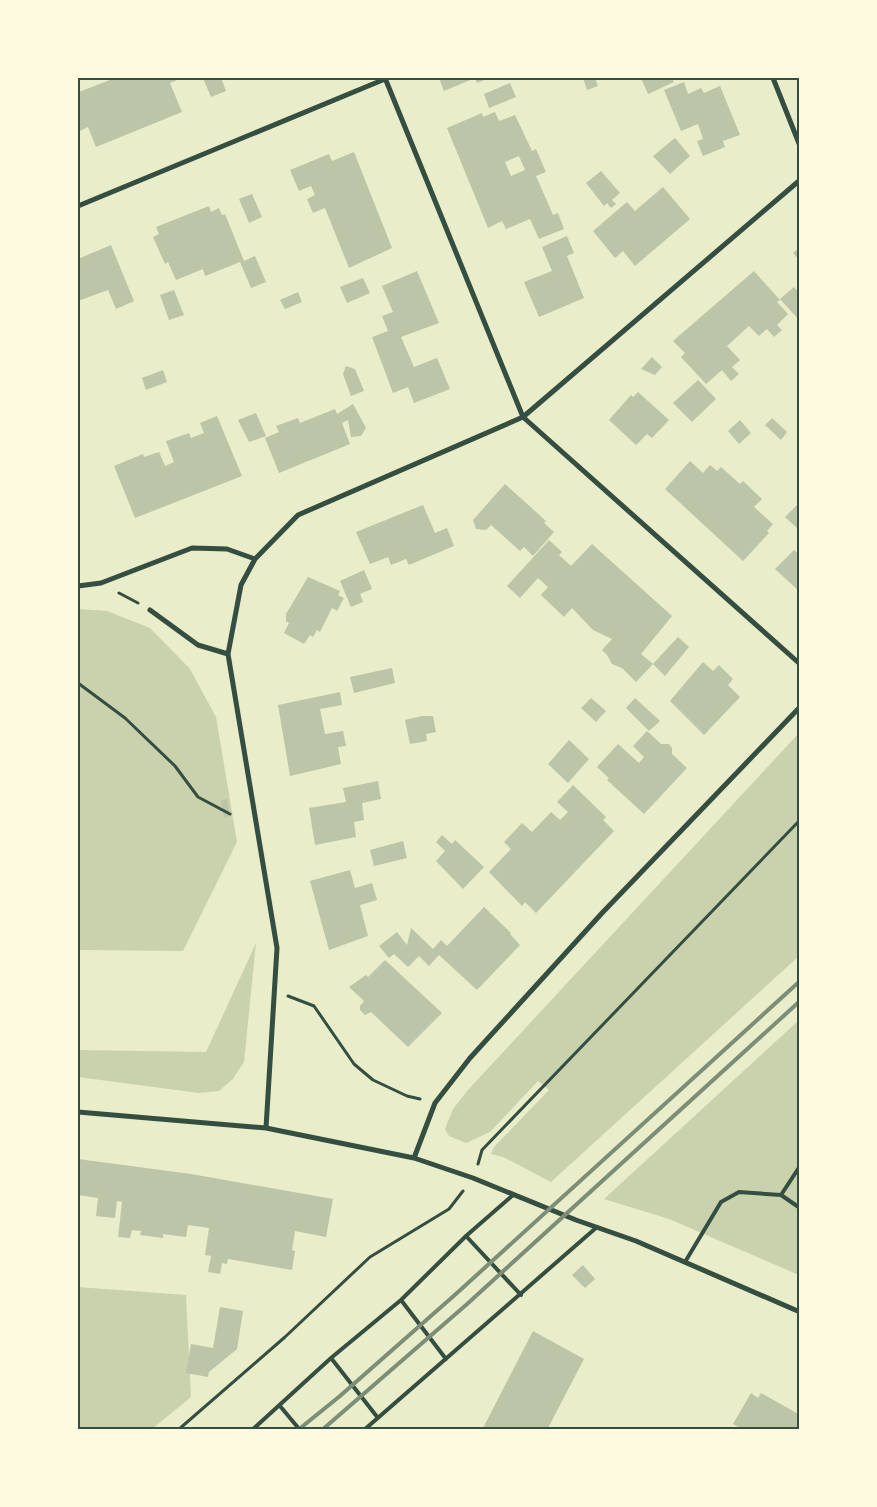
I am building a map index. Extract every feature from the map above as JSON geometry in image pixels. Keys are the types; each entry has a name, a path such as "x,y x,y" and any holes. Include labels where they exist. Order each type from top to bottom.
{"street":[{"path":"78,206 385,78 523,417 800,664"},
{"path":"773,78 800,146"},
{"path":"266,1128 277,948 228,654 241,585 255,559 298,514 523,417 800,180"},
{"path":"78,586 101,583 192,548 228,549 255,559"},
{"path":"150,610 198,645 228,654"},
{"path":"414,1158 435,1103 470,1058 603,912 800,707"},
{"path":"78,1112 266,1128 414,1158 474,1178 686,1262 800,1312"}],"lane":[{"path":"781,1195 800,1166"},
{"path":"686,1262 721,1202 739,1192 781,1195 800,1208"},
{"path":"252,1430 331,1358 401,1300 466,1236 513,1195"},
{"path":"364,1430 597,1227"},
{"path":"466,1236 521,1295"},
{"path":"401,1300 446,1359"},
{"path":"331,1358 378,1418"},
{"path":"280,1406 300,1430"}],"path":[{"path":"101,583 150,610"},
{"path":"78,683 124,718 175,766 198,797 230,814"},
{"path":"178,1430 285,1337 370,1257 449,1209 474,1178 482,1150 800,820"},
{"path":"274,991 314,1006 354,1064 373,1080 406,1096 435,1103"}],"green space":[{"path":"78,609 107,611 150,628 190,669 216,717 237,842 183,951 78,950"},
{"path":"799,733 799,956 551,1182 503,1157 491,1154 494,1147 549,1090 538,1081 490,1132 466,1143 449,1136 445,1129 453,1109 467,1091"},
{"path":"256,943 244,1062 233,1079 219,1091 199,1093 78,1077 78,1050 206,1052"},
{"path":"799,1020 799,1275 669,1219 604,1199"},
{"path":"78,1287 186,1295 191,1397 152,1429 78,1429"}],"building":[{"path":"115,78 182,78 170,83 182,112 96,147 88,127 78,132 78,87 79,92"},
{"path":"203,78 221,78 226,91 211,97"},
{"path":"439,78 475,78 444,91"},
{"path":"475,78 489,78 477,83"},
{"path":"583,78 595,78 598,86 587,90"},
{"path":"641,78 672,78 674,82 648,94"},
{"path":"684,82 688,94 701,88 704,93 720,86 740,135 723,141 725,147 703,156 697,141 703,139 698,124 681,131 664,90"},
{"path":"510,83 516,97 489,108 484,94"},
{"path":"495,112 499,121 515,115 532,151 536,149 546,172 536,176 553,215 558,213 564,229 539,239 530,219 506,229 502,221 488,228 447,128 482,113 483,117","holes":["519,156 525,170 511,176 505,162"]},
{"path":"675,138 690,156 670,174 653,156"},
{"path":"354,152 392,248 349,268 325,208 313,213 307,199 315,195 311,186 299,191 290,170 329,154 332,161"},
{"path":"601,171 620,193 612,200 616,204 611,208 607,203 604,206 586,183"},
{"path":"663,187 690,219 635,266 623,251 615,258 593,231 627,202 635,211"},
{"path":"252,194 262,217 249,223 239,199"},
{"path":"209,206 211,212 219,208 222,215 225,214 244,261 255,256 266,282 251,288 240,262 205,276 203,269 176,280 168,262 165,264 153,237 159,234 156,227"},
{"path":"567,236 574,253 567,256 584,298 539,317 524,282 552,271 542,247"},
{"path":"111,245 134,301 116,309 108,290 78,301 78,259"},
{"path":"800,247 800,261 793,253"},
{"path":"417,271 439,323 401,337 414,367 437,358 450,389 414,403 408,387 393,393 372,337 388,331 382,316 393,312 382,286"},
{"path":"754,271 780,300 777,302 788,314 777,325 782,330 774,337 767,329 759,336 749,326 727,346 740,360 732,367 739,374 731,381 722,370 706,384 681,357 685,353 673,341"},
{"path":"363,278 370,293 347,303 340,287"},
{"path":"794,287 800,294 800,321 780,299"},
{"path":"174,290 184,315 169,320 160,295"},
{"path":"298,292 302,302 285,309 280,300"},
{"path":"652,357 662,367 655,375 641,369"},
{"path":"346,366 355,369 364,391 351,396 343,374"},
{"path":"163,370 167,382 146,390 142,378"},
{"path":"698,380 716,399 692,422 673,403"},
{"path":"638,392 669,420 652,438 647,434 636,445 609,420 631,395 633,397"},
{"path":"353,404 366,428 361,436 351,437 348,420 342,423 350,444 279,473 265,438 279,432 276,426 298,418 300,423 335,409 337,414"},
{"path":"256,413 266,436 249,442 238,420"},
{"path":"217,416 242,476 135,518 114,466 143,454 144,457 159,452 165,466 174,462 166,441 189,433 191,438 204,433 200,423"},
{"path":"772,418 787,432 781,440 765,425"},
{"path":"740,420 751,433 739,444 728,431"},
{"path":"690,461 703,473 710,465 717,471 721,467 740,484 743,481 762,499 754,507 773,524 767,531 769,533 743,561 665,489"},
{"path":"505,484 546,521 544,523 554,532 533,556 524,547 520,551 491,525 486,530 476,529 473,520"},
{"path":"800,502 800,527 798,529 785,517"},
{"path":"423,505 435,533 447,528 454,546 409,565 406,559 391,565 388,557 370,564 356,532"},
{"path":"549,540 562,552 559,555 571,566 592,544 672,616 641,654 653,664 636,682 622,668 612,664 602,650 612,639 593,630 572,608 564,617 541,595 548,587 538,578 520,598 507,586"},
{"path":"794,550 800,555 800,592 775,569"},
{"path":"364,570 372,589 360,594 363,602 351,607 340,581"},
{"path":"308,577 340,591 338,595 344,598 337,611 332,608 320,632 317,630 313,637 310,635 304,644 284,633 289,623 286,621 286,614"},
{"path":"678,637 689,647 665,676 653,664"},
{"path":"703,662 713,671 719,665 733,679 728,685 740,697 704,735 670,701"},
{"path":"392,668 395,683 354,693 350,677"},
{"path":"340,692 342,705 320,709 325,734 343,731 346,746 338,747 341,764 290,776 278,705"},
{"path":"591,698 606,711 596,722 581,708"},
{"path":"635,698 660,721 649,731 626,708"},
{"path":"422,716 433,716 436,732 426,734 427,741 410,744 405,720"},
{"path":"647,731 661,744 669,744 672,748 672,754 687,768 644,814 607,780 609,778 597,767 618,744 639,763 644,757 633,746"},
{"path":"569,740 589,759 568,783 548,764"},
{"path":"378,781 381,799 362,803 364,820 354,822 356,837 315,845 309,808 346,802 343,788"},
{"path":"573,785 606,817 603,820 614,831 536,913 525,902 522,906 489,872 511,849 504,842 522,823 532,832 551,812 560,820 568,812 557,802"},
{"path":"227,799 230,816 224,817 221,800"},
{"path":"442,835 452,844 455,840 484,867 463,889 436,861 445,851 436,842"},
{"path":"403,841 407,858 374,866 370,850"},
{"path":"350,870 355,888 372,883 377,900 360,905 368,936 329,950 310,881"},
{"path":"484,907 511,933 520,945 477,990 439,955 429,966 419,956 408,967 394,954 389,958 379,946 397,932 407,945 411,928 433,949 441,940 447,946"},
{"path":"385,960 442,1013 408,1047 371,1012 365,1015 360,1010 360,1006 364,1001 349,987 366,975 368,977"},
{"path":"78,1159 191,1174 333,1199 326,1237 295,1231 292,1250 295,1251 292,1270 228,1259 227,1264 222,1263 220,1274 208,1272 211,1256 205,1255 209,1228 188,1225 186,1237 163,1234 163,1238 140,1235 141,1231 132,1230 130,1238 118,1237 122,1202 117,1201 115,1218 96,1216 98,1198 78,1195"},
{"path":"583,1265 595,1279 585,1288 572,1275"},
{"path":"220,1307 243,1311 237,1349 209,1372 208,1377 186,1373 191,1344 213,1348"},
{"path":"533,1331 584,1359 547,1430 482,1430"},
{"path":"751,1393 758,1398 761,1393 800,1415 800,1430 743,1430 733,1424"}],"railway":[{"path":"298,1430 340,1396 457,1293 800,981"},
{"path":"322,1430 466,1305 800,1001"}]}
